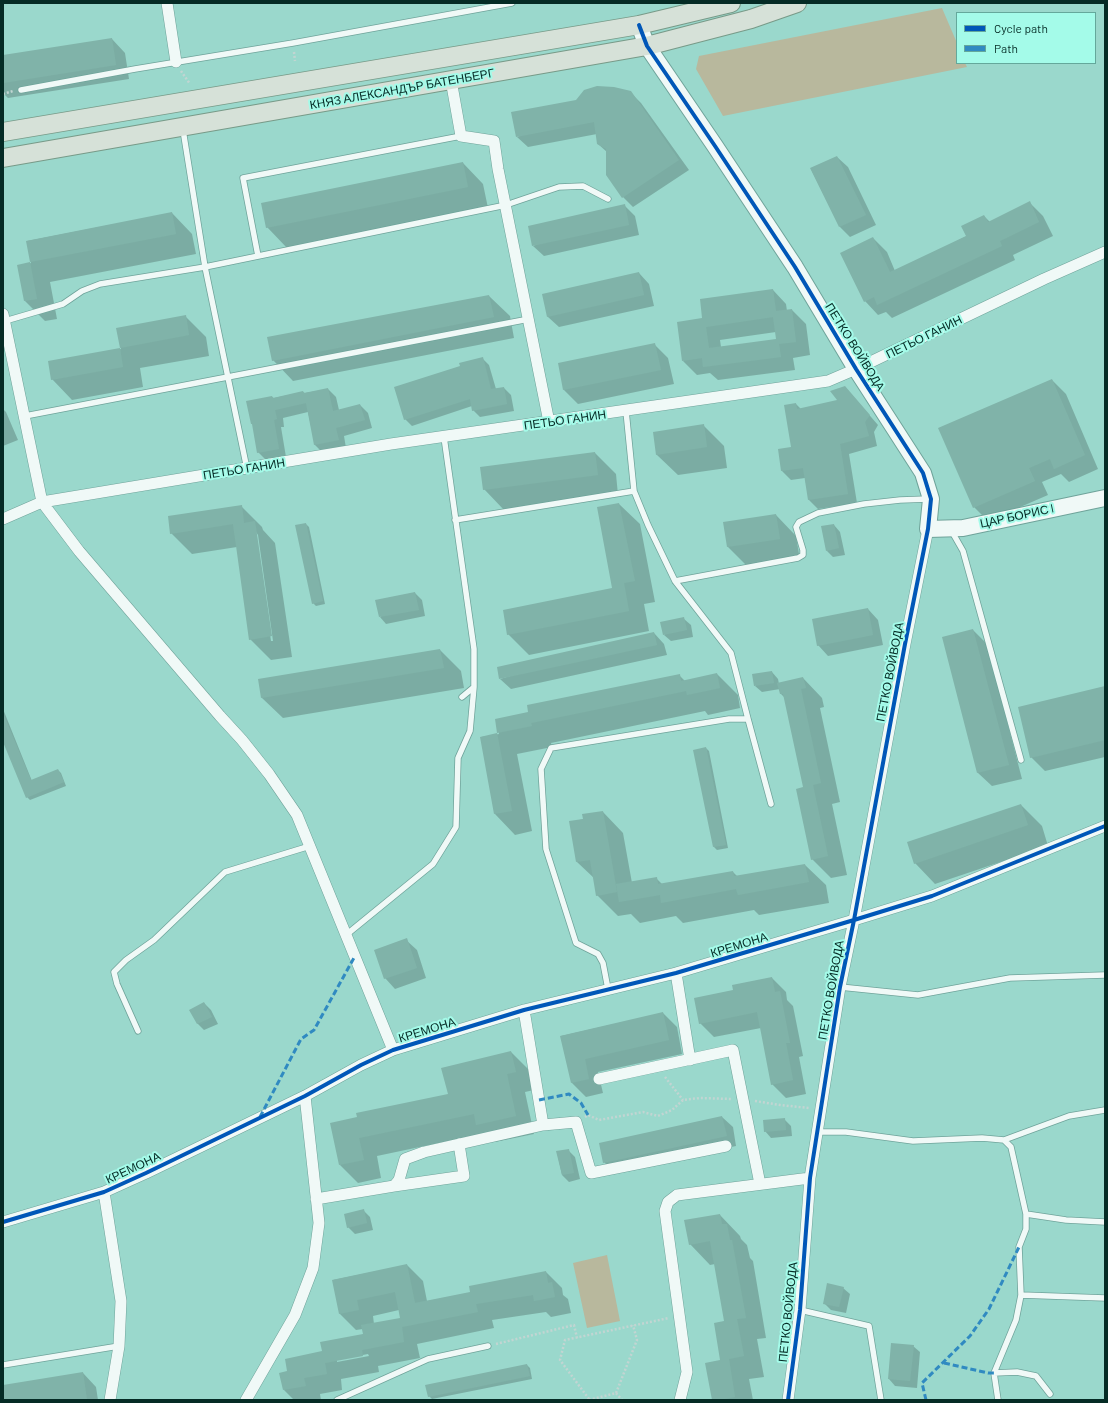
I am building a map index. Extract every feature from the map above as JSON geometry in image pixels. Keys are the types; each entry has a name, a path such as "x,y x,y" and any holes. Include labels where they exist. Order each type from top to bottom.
{"main road":[{"name":"КНЯЗ АЛЕКСАНДЪР БАТЕНБЕРГ","path":"3,132 639,25 731,3"},
{"name":"КНЯЗ АЛЕКСАНДЪР БАТЕНБЕРГ","path":"3,158 646,46 751,19 797,3"}],"street":[{"path":"167,3 176,62"},
{"name":"ПЕТКО ВОЙВОДА","path":"639,25 646,46 719,152 795,267 856,369 923,473 931,499 928,529 840,987 810,1178 800,1310 788,1400"},
{"path":"451,80 461,136 494,141 549,422"},
{"name":"ПЕТЬО ГАНИН","path":"3,519 42,502 247,469 383,445 828,381 1044,279 1105,252"},
{"path":"4,317 42,502 79,551 242,740 269,774 297,815 393,1050"},
{"name":"ЦАР БОРИС I","path":"928,529 963,528 1105,498"},
{"name":"КРЕМОНА","path":"3,1222 104,1192 305,1096 361,1065 393,1050 524,1010 676,974 932,896 1100,828"},
{"path":"676,974 690,1060"},
{"path":"524,1010 543,1125"},
{"path":"600,1079 733,1050 760,1184"},
{"path":"246,1400 295,1315 314,1268 319,1223 305,1096"},
{"path":"394,1186 399,1180 405,1159 424,1152 543,1125 576,1122 591,1173 726,1146"},
{"path":"316,1199 464,1176 458,1144"},
{"path":"680,1400 687,1372 665,1210 668,1202 677,1195 810,1178"},
{"path":"104,1192 120,1301 119,1346 110,1400"}],"lane":[{"path":"21,90 176,62 293,44 512,3"},
{"path":"184,136 205,267 229,376 247,469"},
{"path":"258,256 243,178 461,136"},
{"path":"4,317 63,304 82,290 100,284 205,267 506,205 559,187 583,186 608,199"},
{"path":"25,416 529,319"},
{"path":"626,410 634,491 648,525 675,581 731,653 771,804"},
{"path":"346,935 433,864 456,827 458,758 470,731 474,687 474,648 444,437"},
{"path":"455,520 634,491"},
{"path":"675,581 798,558 803,555 803,550 796,527 799,522 818,513 864,504 900,500 931,499"},
{"path":"950,528 963,551 1021,760"},
{"path":"462,697 474,687"},
{"path":"608,989 603,963 598,954 576,943 546,849 541,769 551,748 729,719 748,719"},
{"path":"138,1031 117,984 114,972 126,960 154,940 225,872 310,846"},
{"path":"840,987 918,995 1010,978 1105,974"},
{"path":"817,1132 846,1132 913,1141 982,1138 1004,1140 1069,1116 1105,1110"},
{"path":"998,1400 994,1373 1016,1320 1021,1295 1019,1247 1026,1229 1026,1214 1011,1147 1004,1140"},
{"path":"1026,1214 1066,1220 1105,1222"},
{"path":"1021,1295 1105,1298"},
{"path":"800,1310 869,1326 881,1400"},
{"path":"3,1365 119,1346"},
{"path":"337,1400 428,1359 488,1346"},
{"path":"994,1373 1017,1372 1036,1376 1050,1394"}],"path":[{"path":"657,1067 683,1100"},
{"path":"576,1122 588,1115 599,1120 643,1112 658,1116 672,1110 683,1100 700,1098 743,1099 780,1105 816,1108"},
{"path":"616,1393 589,1400 560,1360 565,1340 632,1325 679,1317"},
{"path":"488,1346 574,1325 577,1338"},
{"path":"616,1393 637,1340 632,1325"},
{"path":"616,1393 622,1400"}],"green space":[{"path":"942,8 956,41 956,64 966,64 967,67 723,116 696,69 699,56"},
{"path":"607,1255 620,1321 587,1328 573,1263"}],"building":[{"path":"112,38 116,65 3,83 3,55"},
{"path":"597,86 614,87 631,91 679,160 622,198 606,175 606,149 597,144 594,122 516,137 511,112 576,100 584,90"},
{"path":"837,156 866,215 839,227 810,168"},
{"path":"463,162 468,187 266,228 261,203"},
{"path":"1030,201 1039,222 1000,241 1002,246 877,305 874,297 864,302 840,253 873,237 890,272 966,236 961,226 984,215 988,222"},
{"path":"625,204 629,225 532,246 528,226"},
{"path":"172,212 176,234 30,262 26,241"},
{"path":"30,262 37,299 24,301 17,265"},
{"path":"639,272 644,295 547,317 542,294"},
{"path":"773,289 776,311 792,309 796,342 779,344 781,357 703,367 702,358 682,361 677,322 702,318 700,299","holes":["773,317 776,339 709,348 706,327"]},
{"path":"489,295 494,317 272,361 267,337"},
{"path":"186,315 189,335 120,348 116,328"},
{"path":"655,343 661,370 563,390 558,363"},
{"path":"120,348 123,367 51,380 48,361"},
{"path":"483,357 491,389 504,387 507,404 472,411 470,399 404,420 394,387 460,366 459,363"},
{"path":"1052,379 1085,455 1054,469 1050,459 1029,468 1035,481 973,508 938,428"},
{"path":"845,386 870,415 865,422 869,436 840,444 848,494 808,500 803,468 781,471 778,449 791,447 784,405 796,403 797,409 837,400 830,391"},
{"path":"328,388 333,411 360,404 365,420 336,428 339,440 314,445 306,403 275,410 277,419 274,420 279,449 257,453 246,401 272,396 273,398 303,391 304,393"},
{"path":"704,424 707,447 656,455 653,432"},
{"path":"595,452 598,475 483,490 480,467"},
{"path":"619,503 635,581 624,583 629,611 507,635 503,610 612,588 597,507"},
{"path":"242,505 244,523 255,521 272,636 249,640 233,524 170,534 168,516"},
{"path":"776,514 780,539 727,547 723,522"},
{"path":"306,523 323,601 312,604 295,525"},
{"path":"834,524 839,548 826,551 821,526"},
{"path":"415,592 419,610 379,617 375,600"},
{"path":"868,608 873,635 817,646 812,619"},
{"path":"684,617 687,630 663,635 660,622"},
{"path":"973,629 1009,765 977,773 942,637"},
{"path":"654,632 657,645 499,679 497,667"},
{"path":"440,649 444,668 261,698 258,679"},
{"path":"772,671 774,683 754,686 752,674"},
{"path":"717,673 720,688 687,695 686,691 531,723 532,726 497,733 495,719 528,712 527,705 680,674 681,681"},
{"path":"803,677 806,688 801,689 821,783 813,785 828,856 811,860 796,789 803,787 783,694 780,694 777,683"},
{"path":"1105,686 1105,740 1030,758 1018,707"},
{"path":"3,713 31,780 58,769 64,782 26,798 3,742"},
{"path":"497,733 512,811 494,814 480,737"},
{"path":"706,747 726,845 713,847 693,750"},
{"path":"1021,804 1028,825 914,864 907,842"},
{"path":"603,811 617,892 596,896 590,860 576,862 569,821 583,819 582,814"},
{"path":"805,864 809,882 738,895 736,889 661,903 660,895 619,902 616,884 657,877 658,884 733,871 734,876"},
{"path":"407,938 417,968 384,979 374,950"},
{"path":"772,977 775,992 780,991 790,1043 786,1043 793,1080 771,1085 757,1012 699,1024 694,998 733,990 732,985"},
{"path":"204,1002 212,1017 197,1024 189,1010"},
{"path":"663,1012 669,1040 585,1059 589,1079 571,1083 560,1036"},
{"path":"511,1051 516,1072 507,1074 516,1116 476,1125 474,1114 359,1138 364,1160 339,1165 330,1123 357,1117 356,1113 448,1094 441,1068"},
{"path":"722,1116 727,1136 603,1163 599,1143"},
{"path":"785,1118 786,1130 764,1132 763,1120"},
{"path":"569,1149 574,1173 562,1175 556,1151"},
{"path":"364,1209 367,1223 347,1228 344,1214"},
{"path":"720,1214 722,1224 727,1224 730,1240 732,1240 746,1318 737,1319 744,1356 729,1359 735,1397 725,1400 712,1400 705,1363 720,1360 714,1323 724,1321 710,1241 689,1245 684,1220"},
{"path":"407,1264 415,1303 470,1292 469,1286 546,1271 548,1283 552,1282 555,1297 534,1301 533,1295 476,1304 478,1312 402,1327 404,1342 362,1350 363,1356 325,1363 327,1374 304,1378 306,1386 283,1390 279,1373 287,1371 285,1359 322,1351 320,1342 363,1334 361,1325 400,1318 395,1292 357,1300 359,1310 339,1314 332,1280"},
{"path":"827,1283 844,1287 839,1307 823,1304"},
{"path":"891,1343 914,1345 910,1381 888,1379"},
{"path":"527,1364 530,1376 428,1397 425,1385"},
{"path":"83,1372 87,1400 4,1400 3,1385"}],"marked path":[{"path":"260,1117 301,1039 314,1030 355,956"},
{"path":"539,1100 569,1094 581,1103 588,1115"},
{"path":"926,1400 922,1383 970,1336 989,1309 1019,1247"},
{"path":"944,1363 994,1373"}],"cycle path":[{"path":"639,25 647,46 795,267 856,369 923,473 931,499 928,529 840,987 810,1178 800,1310 788,1400"},
{"path":"3,1222 104,1192 305,1096 361,1065 393,1050 524,1010 676,973 932,896 1105,826"}]}
